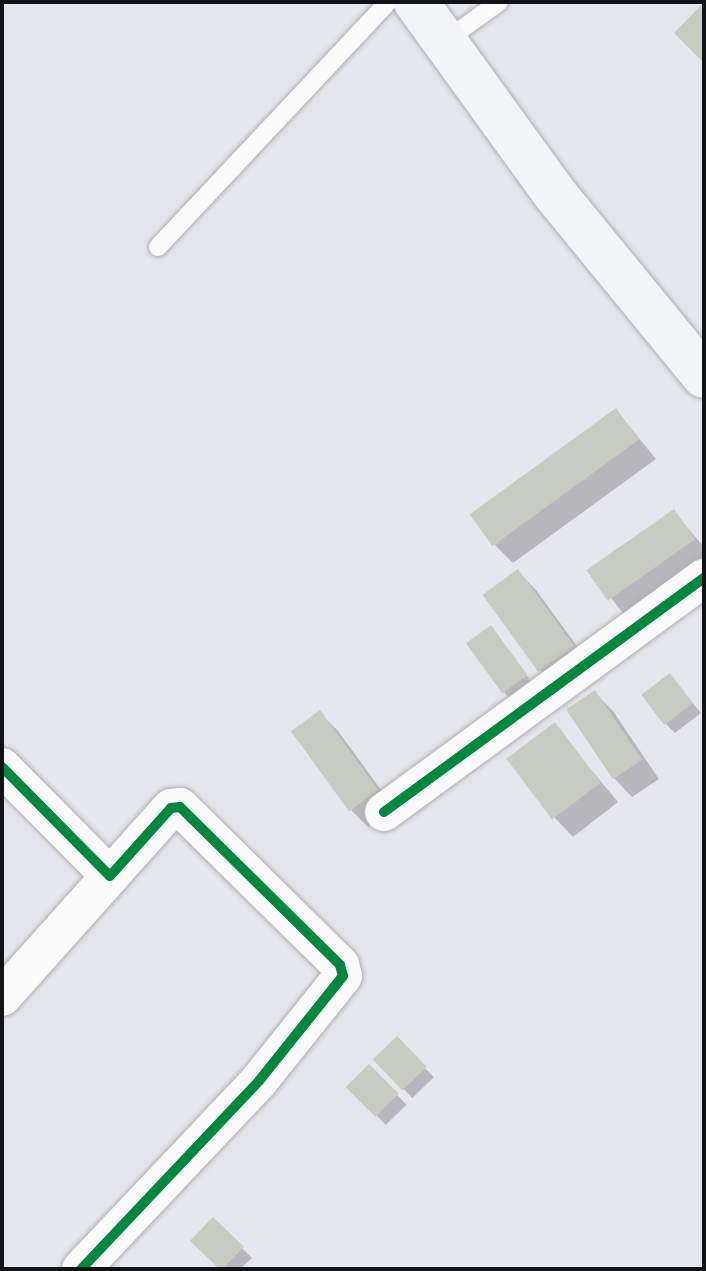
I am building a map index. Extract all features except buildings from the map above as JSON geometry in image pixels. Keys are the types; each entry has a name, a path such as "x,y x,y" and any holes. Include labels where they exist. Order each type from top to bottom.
{"main road":[{"path":"416,2 555,194 704,376"}],"street":[{"path":"384,812 704,578"},
{"path":"2,767 110,876"},
{"path":"2,997 171,808 180,807 340,965 343,976 259,1081 81,1269"}],"lane":[{"path":"158,247 388,2"},
{"path":"444,42 499,2"}],"cycle path":[{"path":"384,812 704,578"},
{"path":"2,767 110,876 171,808 180,807 340,965 343,976 259,1081 81,1269"}]}
